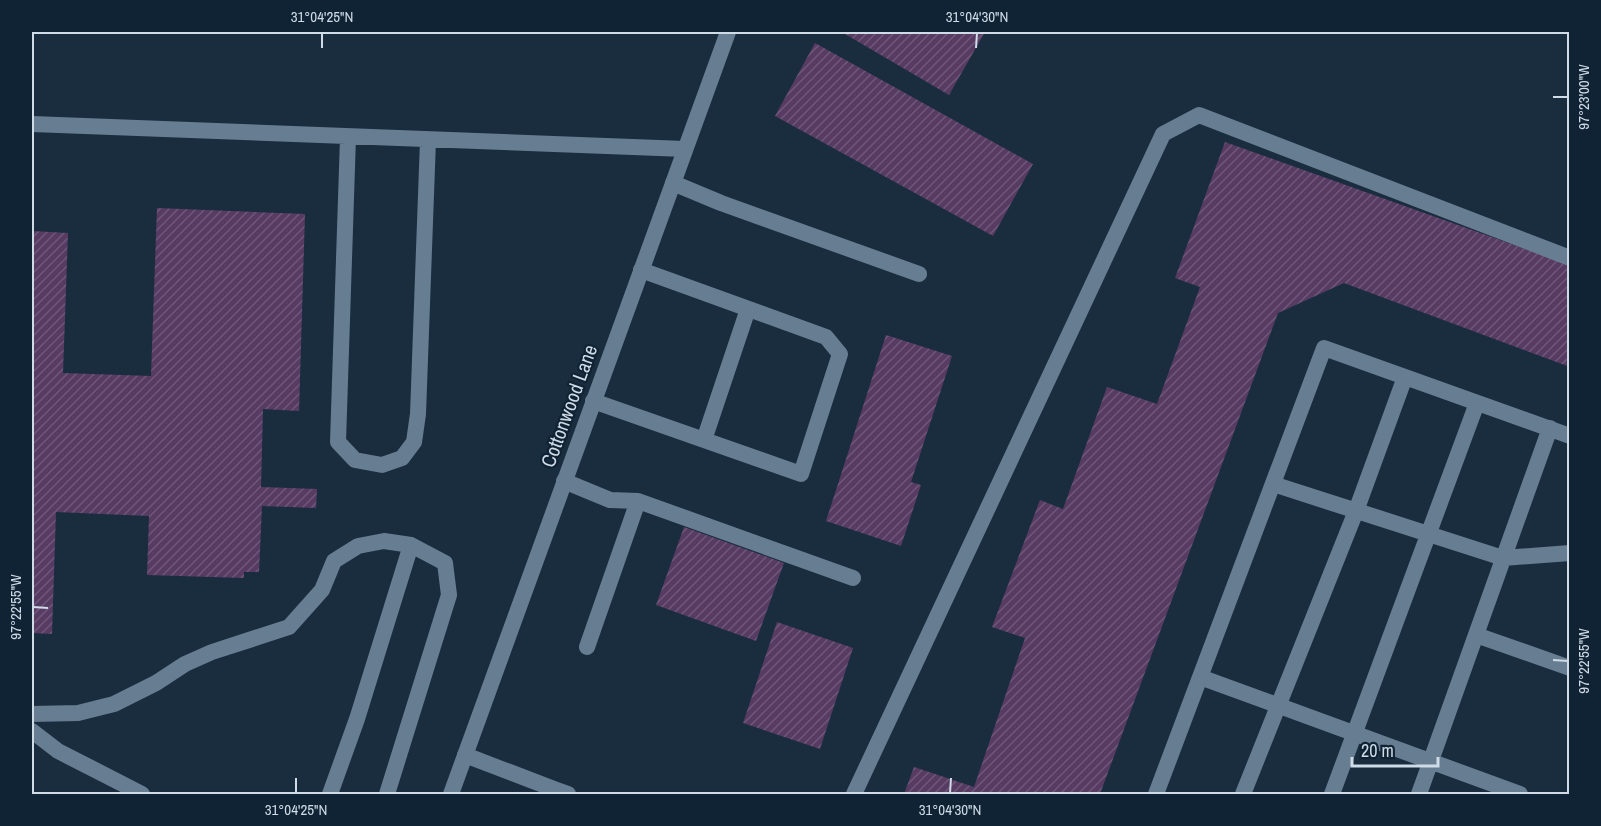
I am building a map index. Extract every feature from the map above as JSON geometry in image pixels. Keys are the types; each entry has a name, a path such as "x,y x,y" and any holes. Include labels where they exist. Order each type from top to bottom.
{"street":[{"name":"Cottonwood Lane","path":"451,795 728,32"},
{"path":"854,795 1163,134 1199,115 1569,258"},
{"path":"32,124 685,149"},
{"path":"348,137 338,442 355,460 382,465 402,458 414,442 418,414 428,140"},
{"path":"673,183 721,203 919,274"},
{"path":"593,401 801,474 840,354 826,337 641,270"},
{"path":"704,440 748,309"},
{"path":"1156,795 1324,348 1569,436"},
{"path":"1243,795 1356,511 1405,377"},
{"path":"1332,795 1427,534 1478,403"},
{"path":"1419,795 1550,428"},
{"path":"564,481 610,500 638,501 853,578"},
{"path":"1273,484 1503,558 1569,553"},
{"path":"587,647 638,501"},
{"path":"32,714 78,713 114,704 156,683 185,664 212,652 289,627 322,590 334,561 358,546 384,541 411,545 446,562 449,595 387,795"},
{"path":"330,795 357,719 411,545"},
{"path":"1476,635 1569,668"},
{"path":"1200,676 1517,794"},
{"path":"32,731 58,751 142,795"},
{"path":"465,755 558,793"}],"building":[{"path":"846,32 985,32 949,95 845,34"},
{"path":"815,43 1033,164 993,236 775,116"},
{"path":"1225,142 1570,265 1570,367 1344,283 1278,313 1100,794 904,794 914,767 974,787 1025,638 992,627 1040,500 1063,509 1107,387 1157,404 1200,287 1175,278"},
{"path":"157,208 305,214 299,411 263,409 261,487 317,489 316,508 262,506 259,572 244,572 244,578 147,575 149,516 56,512 52,634 32,633 32,231 68,233 63,373 151,376"},
{"path":"886,335 952,356 911,482 921,485 901,546 826,521"},
{"path":"684,527 784,563 756,641 656,605"},
{"path":"777,622 853,648 820,749 743,723"}]}
